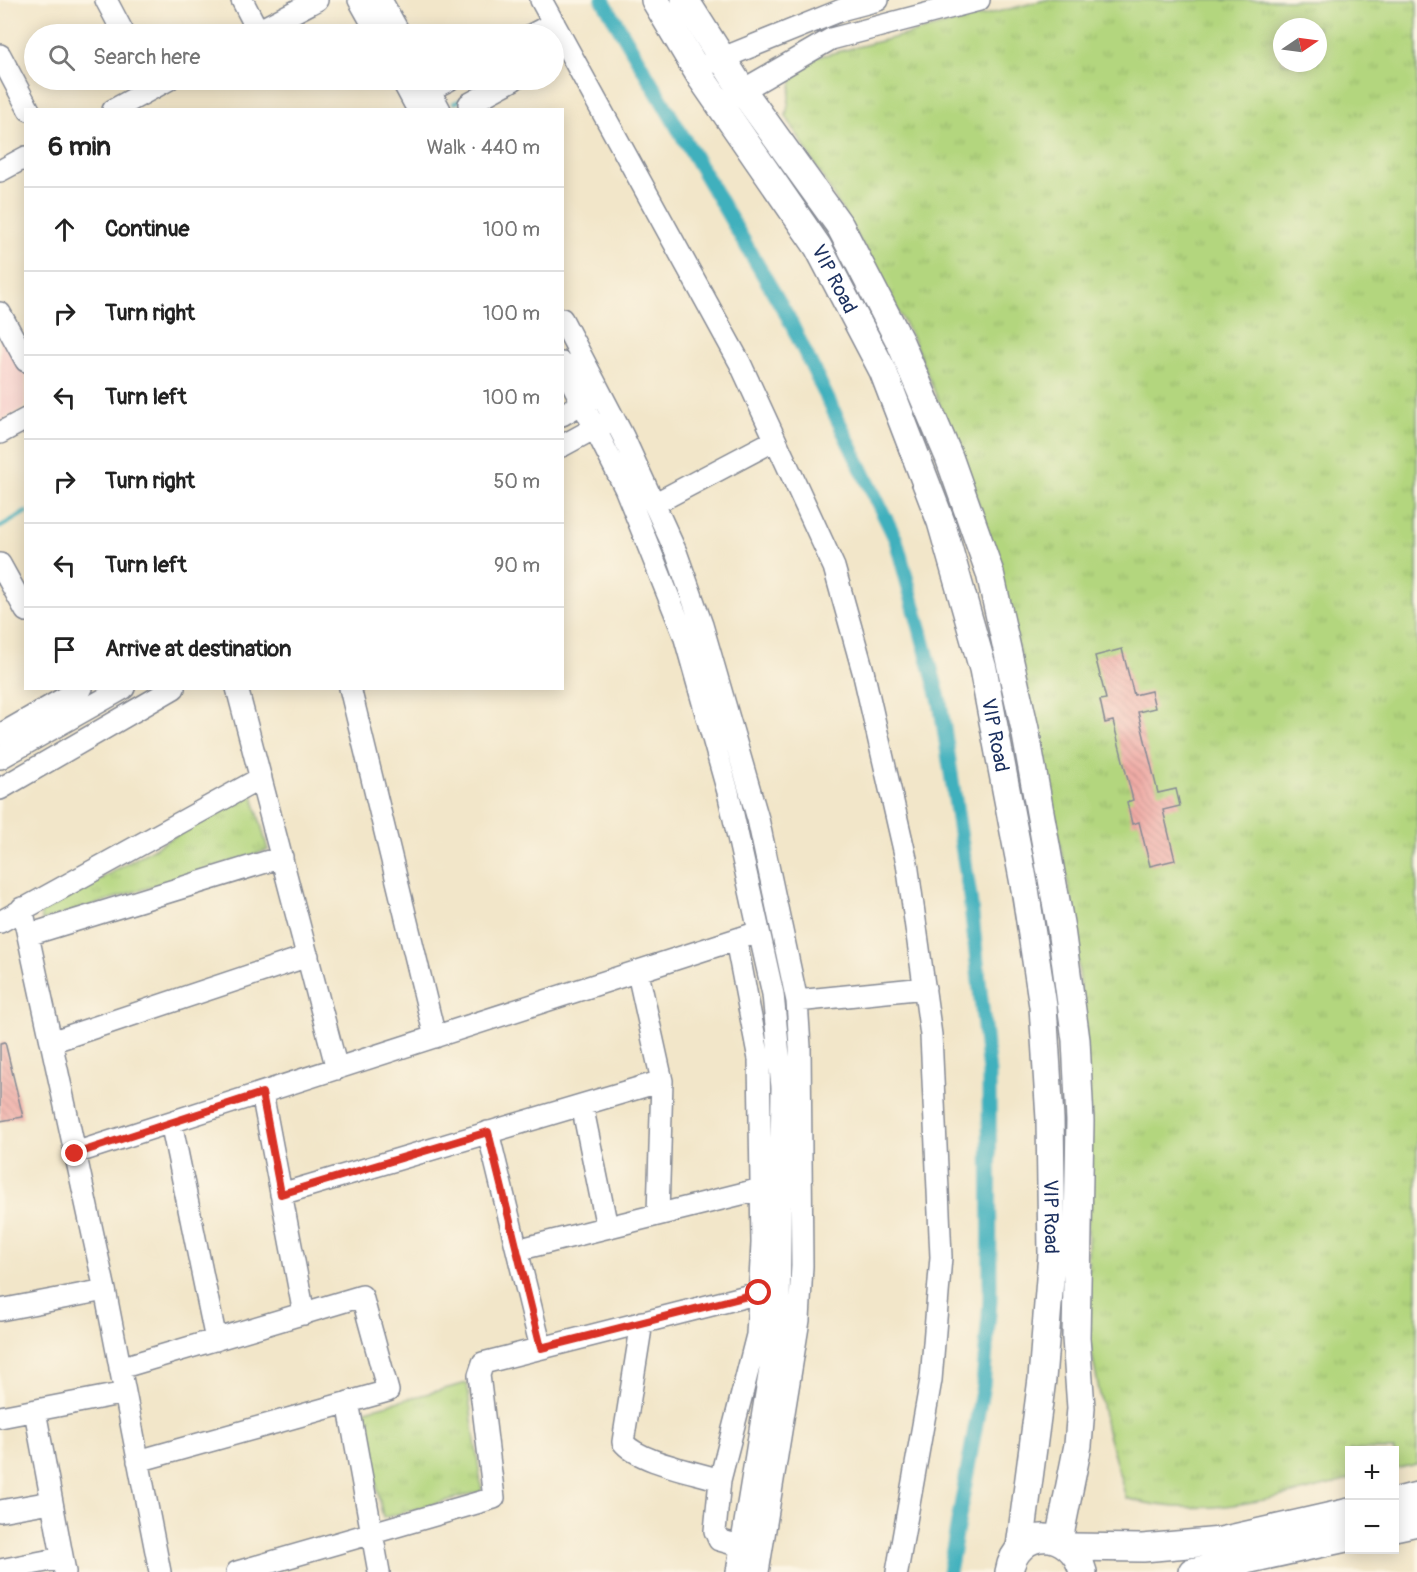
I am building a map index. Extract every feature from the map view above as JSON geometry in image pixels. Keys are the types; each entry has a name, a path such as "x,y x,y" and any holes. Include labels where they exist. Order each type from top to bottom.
{"main road":[{"name":"VIP Road","path":"655,0 696,70 818,247 883,371 941,522 983,669 1029,912 1042,1006 1050,1119 1052,1254 1042,1379 1009,1563"},
{"name":"VIP Road","path":"687,3 742,90 840,226 900,342 949,457 990,573 1026,729 1061,929 1076,1040 1080,1121 1076,1338 1081,1408 1065,1543"},
{"path":"1399,1501 1417,1496"},
{"path":"1009,1563 1032,1540 1045,1537 1065,1543 1143,1548 1221,1541 1345,1513"},
{"path":"1399,1526 1417,1522"},
{"path":"1192,1572 1345,1538"},
{"path":"1065,1543 1080,1560 1083,1572"}],"street":[{"path":"106,0 119,24"},
{"path":"242,0 251,24"},
{"path":"272,24 317,0"},
{"path":"359,0 372,24"},
{"path":"381,0 394,24"},
{"path":"541,0 554,23"},
{"path":"696,70 822,8 878,0"},
{"path":"719,103 831,39 979,0"},
{"path":"822,8 831,39"},
{"path":"0,55 28,108"},
{"path":"564,59 740,363 834,567 863,671 907,863 932,1035 941,1257 931,1380 897,1572"},
{"path":"123,107 146,90"},
{"path":"407,90 417,108"},
{"path":"430,90 439,108"},
{"path":"469,104 495,90"},
{"path":"0,171 24,158"},
{"path":"0,313 24,357"},
{"path":"564,323 614,418 676,552 709,648 758,819 797,1000 800,1047 802,1266 800,1320 758,1572"},
{"path":"564,367 625,488 684,635 728,792 773,994 782,1087 779,1314 736,1572"},
{"path":"564,414 601,393"},
{"path":"564,445 614,418"},
{"path":"0,433 24,420"},
{"path":"654,504 775,440"},
{"path":"0,564 17,599"},
{"path":"0,759 121,690"},
{"path":"0,789 171,690"},
{"path":"238,690 337,1069"},
{"path":"350,690 435,1037"},
{"path":"0,735 73,691"},
{"path":"0,922 261,778"},
{"path":"28,935 282,857"},
{"path":"22,908 105,1290 160,1572"},
{"path":"75,1154 759,932"},
{"path":"736,940 759,1059 761,1190 759,1293 757,1335 720,1480 715,1531 720,1540 740,1546"},
{"path":"51,1042 308,956"},
{"path":"638,972 662,1081 658,1214"},
{"path":"797,1000 925,988"},
{"path":"281,1194 662,1081"},
{"path":"262,1093 304,1314"},
{"path":"582,1105 607,1227"},
{"path":"171,1122 216,1340"},
{"path":"488,1132 541,1348"},
{"path":"517,1250 761,1190"},
{"path":"0,1310 105,1290"},
{"path":"237,1572 494,1498 479,1375 483,1363 759,1293"},
{"path":"120,1368 362,1296 388,1390 138,1461"},
{"path":"642,1322 622,1442 628,1449 648,1458 720,1480"},
{"path":"0,1418 125,1393"},
{"path":"348,1402 379,1572"},
{"path":"0,1570 64,1565 35,1411"},
{"path":"0,1511 51,1502"}],"shaded area":[{"path":"0,328 24,372 24,409 0,421"}],"green space":[{"path":"1045,0 1417,0 1417,1464 1399,1468 1399,1446 1345,1446 1345,1481 1294,1494 1210,1507 1154,1505 1126,1498 1107,1431 1089,1339 1086,1038 1071,898 1021,658 974,488 913,339 861,242 786,116 792,81 809,59"},
{"path":"252,792 268,850 42,921 41,913"},
{"path":"467,1383 482,1491 383,1518 362,1411"}],"building":[{"path":"1122,649 1134,695 1151,691 1155,708 1138,712 1158,793 1176,789 1180,806 1163,810 1175,860 1150,866 1139,822 1132,824 1127,802 1133,800 1113,721 1105,723 1100,700 1106,699 1095,656"},
{"path":"5,1042 23,1117 0,1121 0,1043"}],"waterway":[{"path":"603,0 788,317 896,540 940,702 970,897 989,1073 990,1301 983,1385 949,1572"},
{"path":"454,103 464,99"},
{"path":"0,527 24,513"}],"route":[{"path":"75,1154 262,1093 281,1194 488,1132 541,1348 759,1293"}]}
